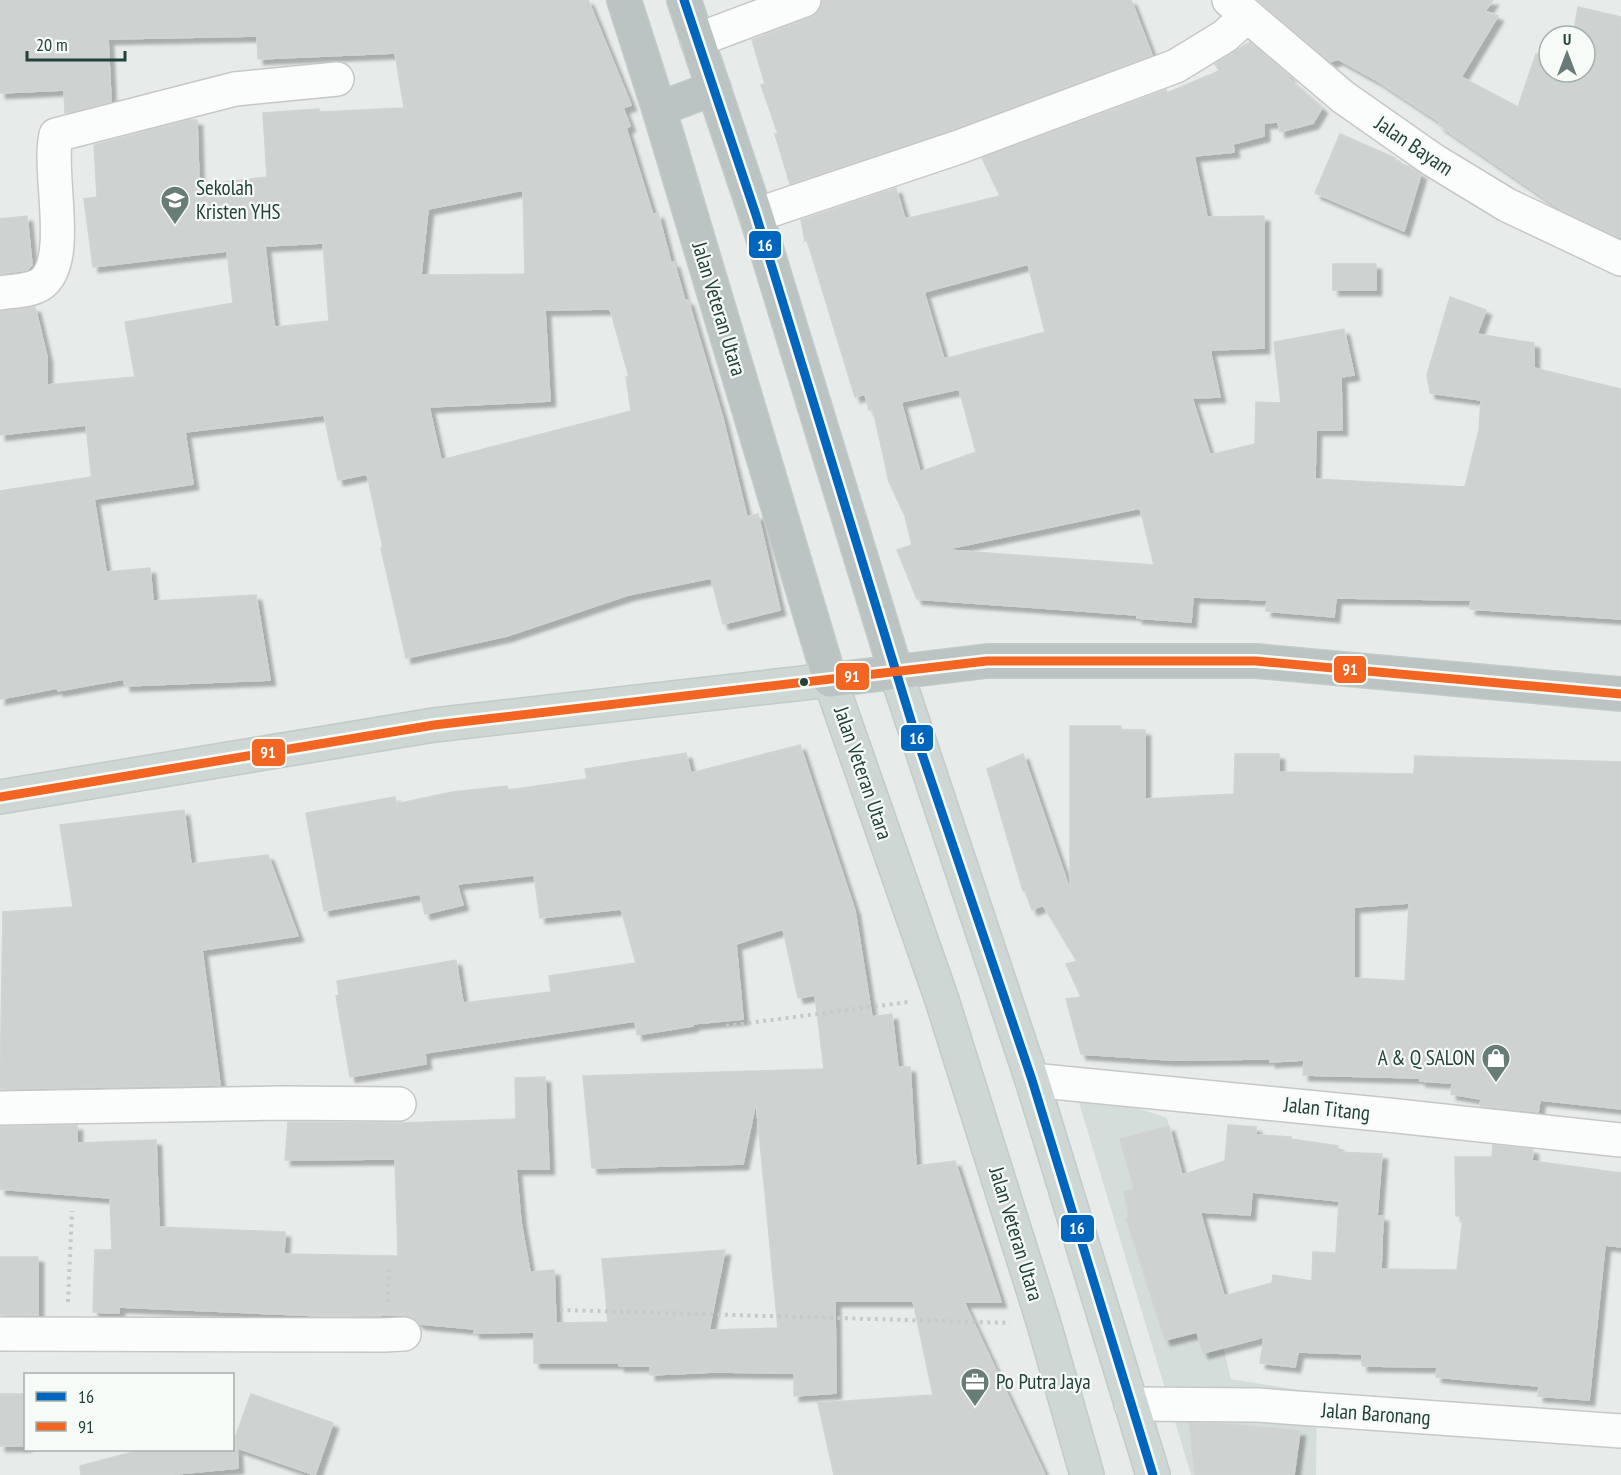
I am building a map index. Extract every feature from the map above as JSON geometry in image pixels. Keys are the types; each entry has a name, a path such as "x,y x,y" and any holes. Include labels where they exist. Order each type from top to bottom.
{"highway":[{"name":"Jalan Veteran Utara","path":"624,0 659,109 830,680"},
{"path":"684,0 756,215 896,672"},
{"path":"659,109 714,88"},
{"path":"830,680 987,661 1256,661 1621,694"}],"main road":[{"path":"896,672 1032,1080 1153,1475"},
{"path":"0,796 434,725 830,680"},
{"name":"Jalan Veteran Utara","path":"830,680 941,997 1044,1324 1087,1475"}],"street":[{"path":"697,40 804,0"},
{"path":"756,215 959,147 1176,66 1225,36 1238,8"},
{"name":"Jalan Bayam","path":"1238,8 1343,97 1432,160 1507,205 1621,259"},
{"path":"0,293 27,289 41,284 56,258 58,227 53,157 56,135 235,89 337,79"},
{"name":"Jalan Titang","path":"1032,1080 1621,1140"},
{"path":"0,1108 280,1103 399,1104"},
{"path":"0,1335 404,1334"},
{"name":"Jalan Baronang","path":"1131,1404 1257,1405 1621,1431"}],"path":[{"path":"726,1026 941,997"},
{"path":"67,1335 72,1211"},
{"path":"560,1310 1044,1324"}],"shaded area":[{"path":"1074,1086 1167,1118 1231,1379 1317,1393 1316,1475 1191,1475"}],"building":[{"path":"0,0 588,0 631,105 623,108 630,126 626,128 653,215 658,213 671,263 674,262 685,301 688,300 723,419 747,517 758,514 780,610 723,624 711,578 628,595 507,636 406,658 367,474 338,480 324,415 185,432 193,484 94,499 106,572 150,568 153,601 256,595 270,680 125,686 124,679 0,699 0,491 91,477 92,482 86,425 0,435 0,311 35,307 47,357 47,385 135,377 125,322 233,303 227,251 93,267 84,199 97,197 94,145 189,120 197,120 199,185 267,177 263,113 319,109 319,112 404,108 395,53 258,59 257,36 108,39 111,102 65,113 64,90 0,93","holes":["523,190 525,274 421,275 428,209","323,243 329,321 276,327 274,325 265,246","610,309 629,377 626,377 631,411 441,460 429,407 550,401 545,310"]},
{"path":"822,0 1131,0 1152,55 953,129 790,184 775,134 778,134 761,85 765,84 752,40 811,17 819,11"},
{"path":"1258,0 1493,0 1485,11 1498,16 1461,77 1518,107 1536,54 1537,84 1597,84 1597,24 1575,24 1578,7 1621,17 1621,238 1562,210 1439,125 1440,122 1378,81 1338,59 1330,62"},
{"path":"1250,42 1322,108 1313,123 1280,132 1278,122 1264,123 1264,136 1233,144 1234,152 1194,156 1207,217 1264,216 1264,348 1210,350 1220,397 1192,398 1210,455 1255,444 1256,402 1281,403 1274,342 1344,329 1354,375 1341,377 1342,430 1316,430 1315,479 1465,487 1479,430 1481,400 1430,393 1427,375 1450,297 1486,310 1477,334 1534,343 1534,368 1621,389 1621,619 1470,609 1471,600 1336,598 1334,617 1266,611 1267,600 1193,597 1191,622 1137,618 1137,615 917,599 897,550 912,545 905,516 889,482 873,409 869,410 865,394 855,397 807,240 805,241 801,220 896,188 905,219 1000,196 982,158 1166,90 1167,93 1219,71 1215,64","holes":["1028,264 1045,332 944,359 924,292","959,389 976,452 920,472 901,402","1140,508 1154,565 947,550"]},
{"path":"1340,134 1395,158 1394,161 1421,174 1404,231 1315,193"},
{"path":"27,216 32,265 27,270 0,274 0,219"},
{"path":"1333,264 1376,264 1376,290 1333,290"},
{"path":"1070,726 1121,726 1121,730 1145,730 1145,799 1234,794 1235,754 1279,754 1279,772 1414,774 1415,756 1621,762 1621,1109 1540,1100 1538,1112 1480,1106 1481,1099 1451,1094 1452,1083 1420,1081 1420,1078 1303,1075 1304,1060 1270,1062 1270,1059 1171,1060 1081,1054 1066,999 1081,997 1066,964 1077,961 1043,905 1032,910 1025,890 1023,891 987,769 1023,754 1070,890","holes":["1409,903 1405,981 1354,978 1354,907"]},
{"path":"800,745 855,911 872,1017 892,1014 898,1067 910,1067 916,1166 955,1161 1001,1302 964,1302 1045,1475 834,1475 818,1403 933,1395 913,1301 835,1301 836,1393 794,1396 794,1373 715,1372 650,1375 650,1366 619,1366 619,1363 534,1363 534,1332 474,1333 475,1329 420,1324 404,1315 324,1316 119,1307 119,1313 93,1312 95,1250 112,1250 110,1198 0,1189 0,1127 77,1125 77,1143 156,1140 159,1227 285,1232 284,1254 398,1256 395,1159 285,1160 288,1122 399,1123 516,1119 515,1078 545,1077 549,1169 516,1169 521,1222 530,1272 554,1270 556,1323 608,1322 602,1259 725,1250 709,1330 778,1328 756,1101 743,1164 592,1168 583,1076 824,1069 815,995 798,998 783,929 736,944 743,1019 692,1024 693,1026 637,1035 635,1021 425,1053 426,1064 350,1077 336,996 339,995 337,981 456,960 463,1003 551,992 549,976 636,963 621,909 540,918 534,875 457,884 463,905 425,914 420,894 324,911 306,813 395,797 396,804 452,792 507,786 508,790 587,779 585,769 686,753 691,773"},
{"path":"184,810 191,864 268,855 298,936 202,950 220,1085 0,1089 3,912 73,907 60,825"},
{"path":"1228,1125 1256,1127 1256,1135 1291,1137 1291,1139 1338,1146 1338,1152 1382,1154 1377,1216 1383,1216 1381,1269 1457,1270 1463,1216 1456,1216 1455,1157 1492,1157 1493,1145 1533,1149 1532,1161 1621,1173 1621,1247 1605,1245 1589,1400 1538,1396 1539,1386 1436,1377 1437,1367 1362,1366 1362,1354 1298,1352 1295,1367 1260,1363 1264,1337 1203,1353 1197,1332 1165,1340 1126,1218 1129,1217 1124,1192 1134,1189 1120,1139 1169,1126 1182,1175 1225,1161","holes":["1252,1192 1339,1201 1336,1253 1313,1252 1312,1281 1273,1275 1272,1283 1224,1296 1200,1212 1250,1215"]},
{"path":"0,1257 38,1257 38,1315 0,1315"},
{"path":"0,1394 24,1394 24,1446 0,1446"},
{"path":"251,1394 333,1423 315,1475 234,1447 234,1441"},
{"path":"1189,1423 1229,1424 1300,1431 1294,1475 1195,1475"},
{"path":"237,1449 238,1468 165,1475 81,1475 80,1466 136,1451 234,1451"}],"transit line":[{"name":"16","path":"684,0 756,215 913,727 1032,1080 1153,1475"},
{"name":"91","path":"0,797 434,725 987,661 1256,661 1621,694"}],"place":[{"name":"Sekolah Kristen YHS","path":"175,226"},
{"name":"A & Q SALON","path":"1496,1084"},
{"name":"Po Putra Jaya","path":"975,1408"}]}
